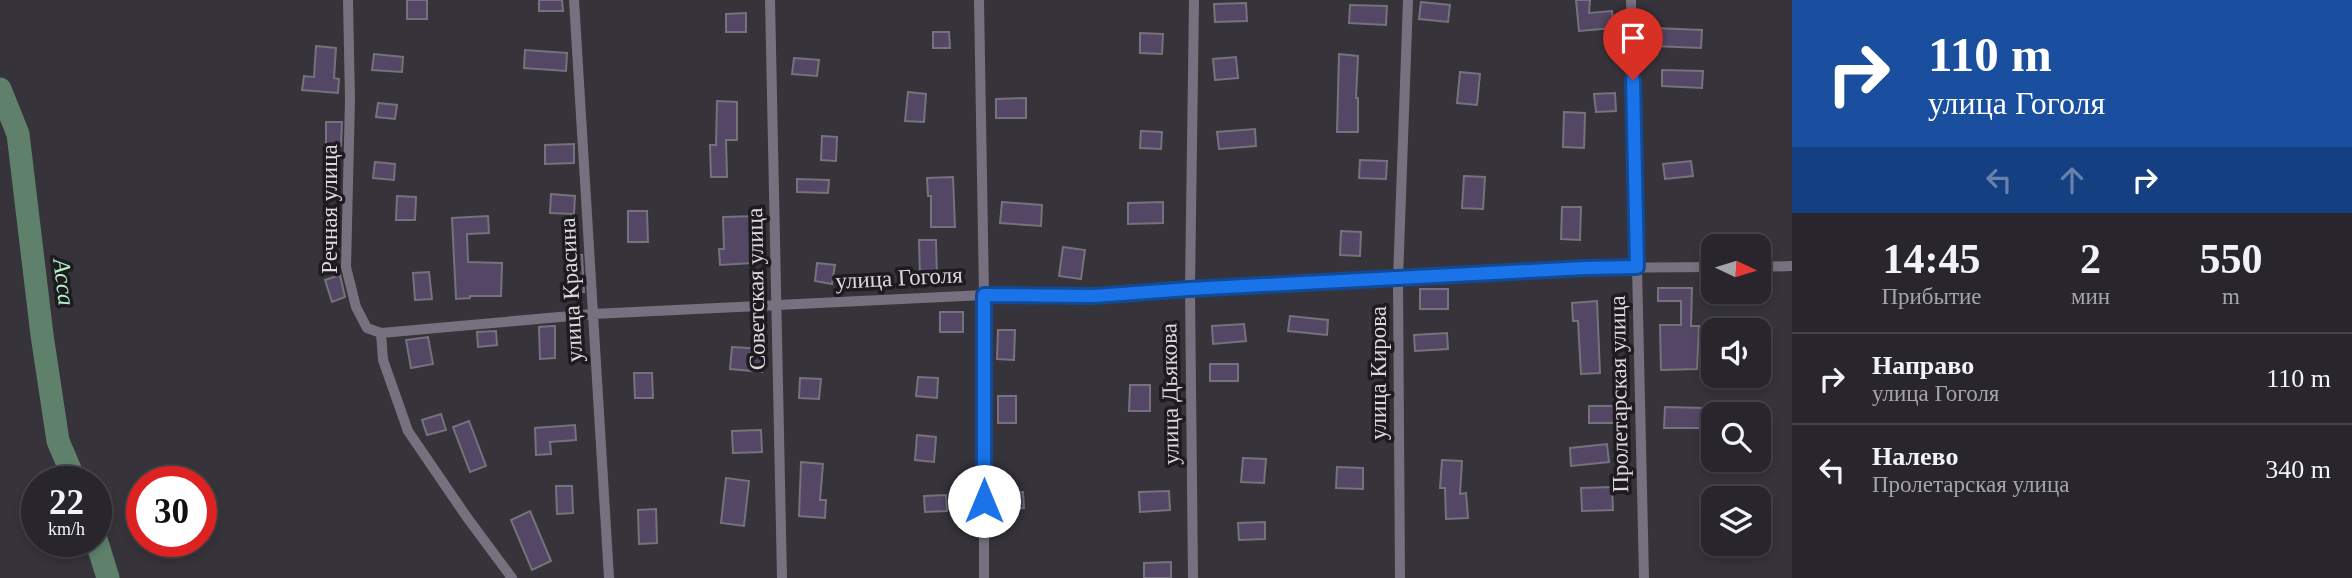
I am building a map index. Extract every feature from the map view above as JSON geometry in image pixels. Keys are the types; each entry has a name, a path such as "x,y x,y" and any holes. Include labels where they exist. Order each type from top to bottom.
{"street":[{"name":"Речная улица","path":"348,0 350,100 346,267 356,307 367,328 381,333"},
{"name":"улица Красина","path":"574,0 609,578"},
{"name":"Советская улица","path":"770,0 782,578"},
{"path":"979,0 984,295 984,578"},
{"name":"улица Дьякова","path":"1193,578 1189,289 1194,0"},
{"name":"улица Кирова","path":"1401,578 1398,279 1408,0"},
{"name":"Пролетарская улица","path":"1631,0 1644,578"},
{"path":"1771,267 1792,266"},
{"name":"улица Гоголя","path":"381,333 593,314 984,295 1094,296 1585,268 1701,267"},
{"path":"381,333 383,360 408,431 512,578"}],"building":[{"path":"407,0 427,0 427,19 407,19"},
{"path":"539,0 562,0 563,11 539,11"},
{"path":"1576,0 1590,0 1589,13 1612,11 1613,28 1579,31"},
{"path":"1421,2 1450,5 1448,22 1419,19"},
{"path":"1246,3 1247,21 1215,22 1214,4"},
{"path":"1350,5 1387,6 1386,25 1349,23"},
{"path":"746,13 746,32 726,32 726,14"},
{"path":"1654,28 1702,30 1701,48 1653,46"},
{"path":"933,32 949,32 950,48 933,48"},
{"path":"1140,33 1163,34 1162,54 1140,53"},
{"path":"316,46 336,48 334,78 339,79 338,93 302,90 304,76 314,77"},
{"path":"525,50 567,53 566,71 524,68"},
{"path":"374,54 403,57 402,72 372,70"},
{"path":"1339,54 1358,56 1358,132 1337,132"},
{"path":"1236,57 1238,78 1215,80 1213,59"},
{"path":"794,58 819,60 817,76 792,74"},
{"path":"1662,70 1703,71 1702,88 1662,86"},
{"path":"1460,72 1480,74 1477,105 1457,103"},
{"path":"908,92 926,94 924,122 905,121"},
{"path":"1615,93 1616,111 1596,112 1594,94"},
{"path":"1026,98 1026,118 996,118 996,99"},
{"path":"717,101 737,102 737,140 726,140 727,177 711,177 710,145 716,145"},
{"path":"378,103 397,105 395,119 376,117"},
{"path":"1564,112 1585,113 1584,148 1563,147"},
{"path":"326,122 342,122 341,146 326,147"},
{"path":"1255,129 1256,146 1219,149 1217,132"},
{"path":"1141,131 1162,132 1161,149 1140,148"},
{"path":"822,136 837,137 836,161 821,160"},
{"path":"574,144 574,163 545,164 545,145"},
{"path":"1360,160 1387,161 1386,179 1359,178"},
{"path":"1691,161 1693,176 1665,179 1663,164"},
{"path":"375,162 395,164 394,180 373,178"},
{"path":"1464,176 1485,177 1483,209 1462,208"},
{"path":"953,177 955,227 931,227 931,196 928,196 927,178"},
{"path":"797,179 829,180 828,193 797,192"},
{"path":"551,194 575,196 574,214 550,213"},
{"path":"397,196 416,197 415,220 396,220"},
{"path":"1002,202 1042,205 1041,226 1000,223"},
{"path":"1163,202 1163,223 1128,224 1128,203"},
{"path":"1562,207 1581,207 1580,240 1561,239"},
{"path":"628,211 647,211 648,242 628,242"},
{"path":"488,216 489,233 467,234 468,262 502,263 501,296 456,299 452,218"},
{"path":"757,216 757,233 750,233 752,263 720,265 719,249 724,249 723,217"},
{"path":"1341,231 1361,232 1360,256 1340,255"},
{"path":"919,240 936,240 937,278 920,278"},
{"path":"1063,247 1085,250 1081,279 1059,276"},
{"path":"569,255 582,255 584,292 569,292"},
{"path":"817,263 835,265 832,284 815,281"},
{"path":"429,272 432,299 415,300 413,273"},
{"path":"340,275 345,297 332,302 325,280"},
{"path":"1658,288 1692,288 1691,326 1699,326 1697,369 1661,370 1660,325 1681,325 1681,301 1658,301"},
{"path":"1420,289 1448,289 1448,309 1420,309"},
{"path":"1597,301 1600,373 1581,374 1578,321 1573,321 1572,303"},
{"path":"940,312 963,312 963,332 940,332"},
{"path":"1290,316 1328,320 1327,335 1288,331"},
{"path":"1244,324 1246,341 1213,344 1212,326"},
{"path":"555,326 555,358 540,359 539,327"},
{"path":"998,330 1015,330 1014,360 997,359"},
{"path":"496,331 497,345 478,347 477,332"},
{"path":"1447,333 1448,349 1415,351 1414,335"},
{"path":"428,337 433,364 411,368 406,340"},
{"path":"732,347 764,349 762,372 730,369"},
{"path":"1210,364 1238,364 1238,381 1210,381"},
{"path":"634,373 652,373 653,398 635,398"},
{"path":"918,377 938,378 937,398 916,396"},
{"path":"800,378 821,379 819,399 799,398"},
{"path":"1130,385 1150,385 1150,411 1129,411"},
{"path":"998,396 1016,396 1016,423 998,423"},
{"path":"1589,406 1615,406 1615,423 1589,423"},
{"path":"1665,407 1701,408 1701,428 1664,428"},
{"path":"441,414 446,430 427,435 422,420"},
{"path":"469,421 486,466 470,472 453,427"},
{"path":"575,425 576,440 550,442 551,454 536,455 535,428"},
{"path":"761,430 762,452 733,453 732,431"},
{"path":"917,435 936,437 934,462 915,460"},
{"path":"1607,444 1609,462 1571,466 1570,448"},
{"path":"1243,458 1266,459 1264,483 1241,482"},
{"path":"1442,460 1462,461 1460,494 1466,493 1468,518 1446,519 1445,488 1440,488"},
{"path":"801,462 823,464 820,500 826,500 825,518 799,516"},
{"path":"1337,467 1363,468 1363,489 1336,488"},
{"path":"726,478 749,481 744,526 721,523"},
{"path":"556,486 572,486 573,513 557,514"},
{"path":"1612,487 1613,510 1582,511 1581,488"},
{"path":"1169,491 1170,510 1140,512 1139,492"},
{"path":"1023,492 1024,508 998,510 997,493"},
{"path":"946,495 947,511 925,512 924,496"},
{"path":"656,509 657,543 639,544 638,510"},
{"path":"530,511 551,561 532,570 511,520"},
{"path":"1265,522 1265,539 1239,540 1238,523"},
{"path":"1171,562 1171,578 1144,578 1144,563"}],"waterway":[{"name":"Асса","path":"0,89 18,134 42,335 58,441 69,466"},
{"name":"Асса","path":"102,557 108,578"}],"route":[{"path":"984,501 984,295 1094,296 1637,267 1633,80"}]}
